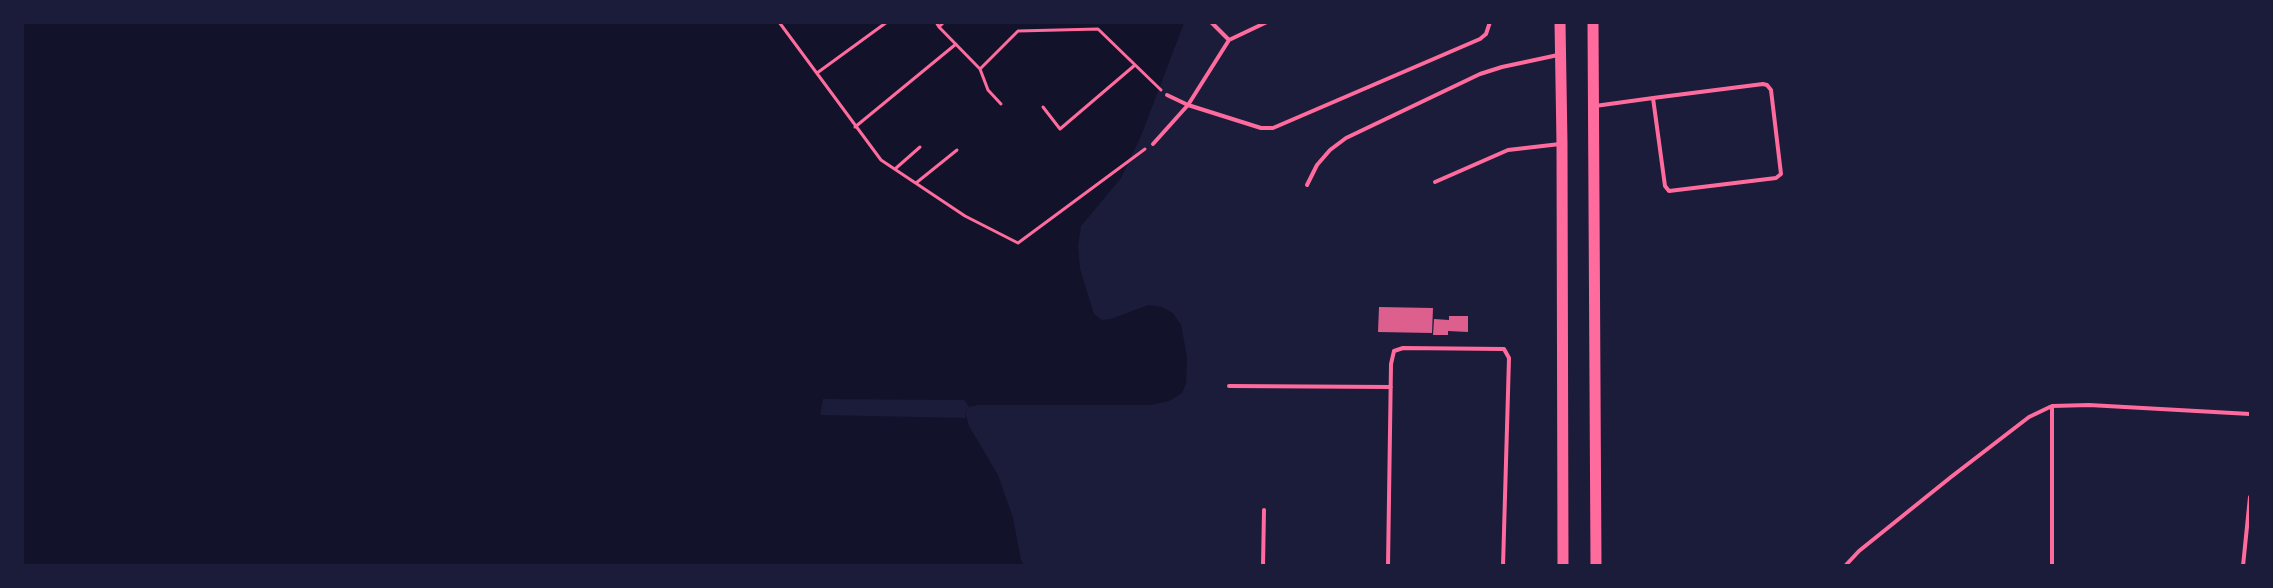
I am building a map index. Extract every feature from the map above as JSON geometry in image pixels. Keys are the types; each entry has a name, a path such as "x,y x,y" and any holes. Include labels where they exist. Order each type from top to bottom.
{"main road":[{"path":"1560,22 1563,566"},
{"path":"1593,22 1596,566"}],"lane":[{"path":"1211,22 1230,40"},
{"path":"1153,144 1188,105 1230,40 1267,22"},
{"path":"1167,95 1188,105 1261,128 1282,125 1480,39 1486,34 1490,22"},
{"path":"1307,185 1317,165 1330,150 1346,138 1480,74 1502,67 1560,55"},
{"path":"1594,106 1653,98 1767,84 1771,90 1782,174 1776,178 1669,191 1665,186 1653,98"},
{"path":"1435,182 1508,150 1562,144"},
{"path":"1388,566 1391,364 1394,351 1403,348 1504,349 1509,358 1503,566"},
{"path":"1229,386 1391,387"},
{"path":"1845,566 1859,551 1966,465 2029,417 2052,406 2103,406 2250,414"},
{"path":"2052,406 2052,566"},
{"path":"2243,566 2250,496"},
{"path":"1264,510 1264,566"}],"path":[{"path":"779,22 881,160 965,216 1018,243 1153,144"},
{"path":"817,73 887,22"},
{"path":"936,22 980,69 988,90 1001,104"},
{"path":"939,27 944,22"},
{"path":"980,69 1018,31 1098,29 1167,95"},
{"path":"855,127 956,44"},
{"path":"1043,107 1060,129 1135,65"},
{"path":"895,169 920,147"},
{"path":"916,183 957,150"}],"shaded area":[{"path":"22,23 1184,23 1141,136 1121,178 1081,226 1078,246 1080,269 1094,314 1102,320 1111,319 1148,305 1162,307 1173,313 1181,325 1187,357 1186,383 1182,393 1169,401 1151,405 978,405 969,407 965,411 969,426 998,475 1013,518 1021,560 1024,565 23,565"}],"pier":[{"path":"823,399 964,400 969,407 965,411 966,418 820,415"}],"building":[{"path":"1379,307 1433,308 1432,333 1378,332"},
{"path":"1449,316 1468,316 1468,332 1448,331 1448,335 1433,335 1434,319 1449,320"}]}
